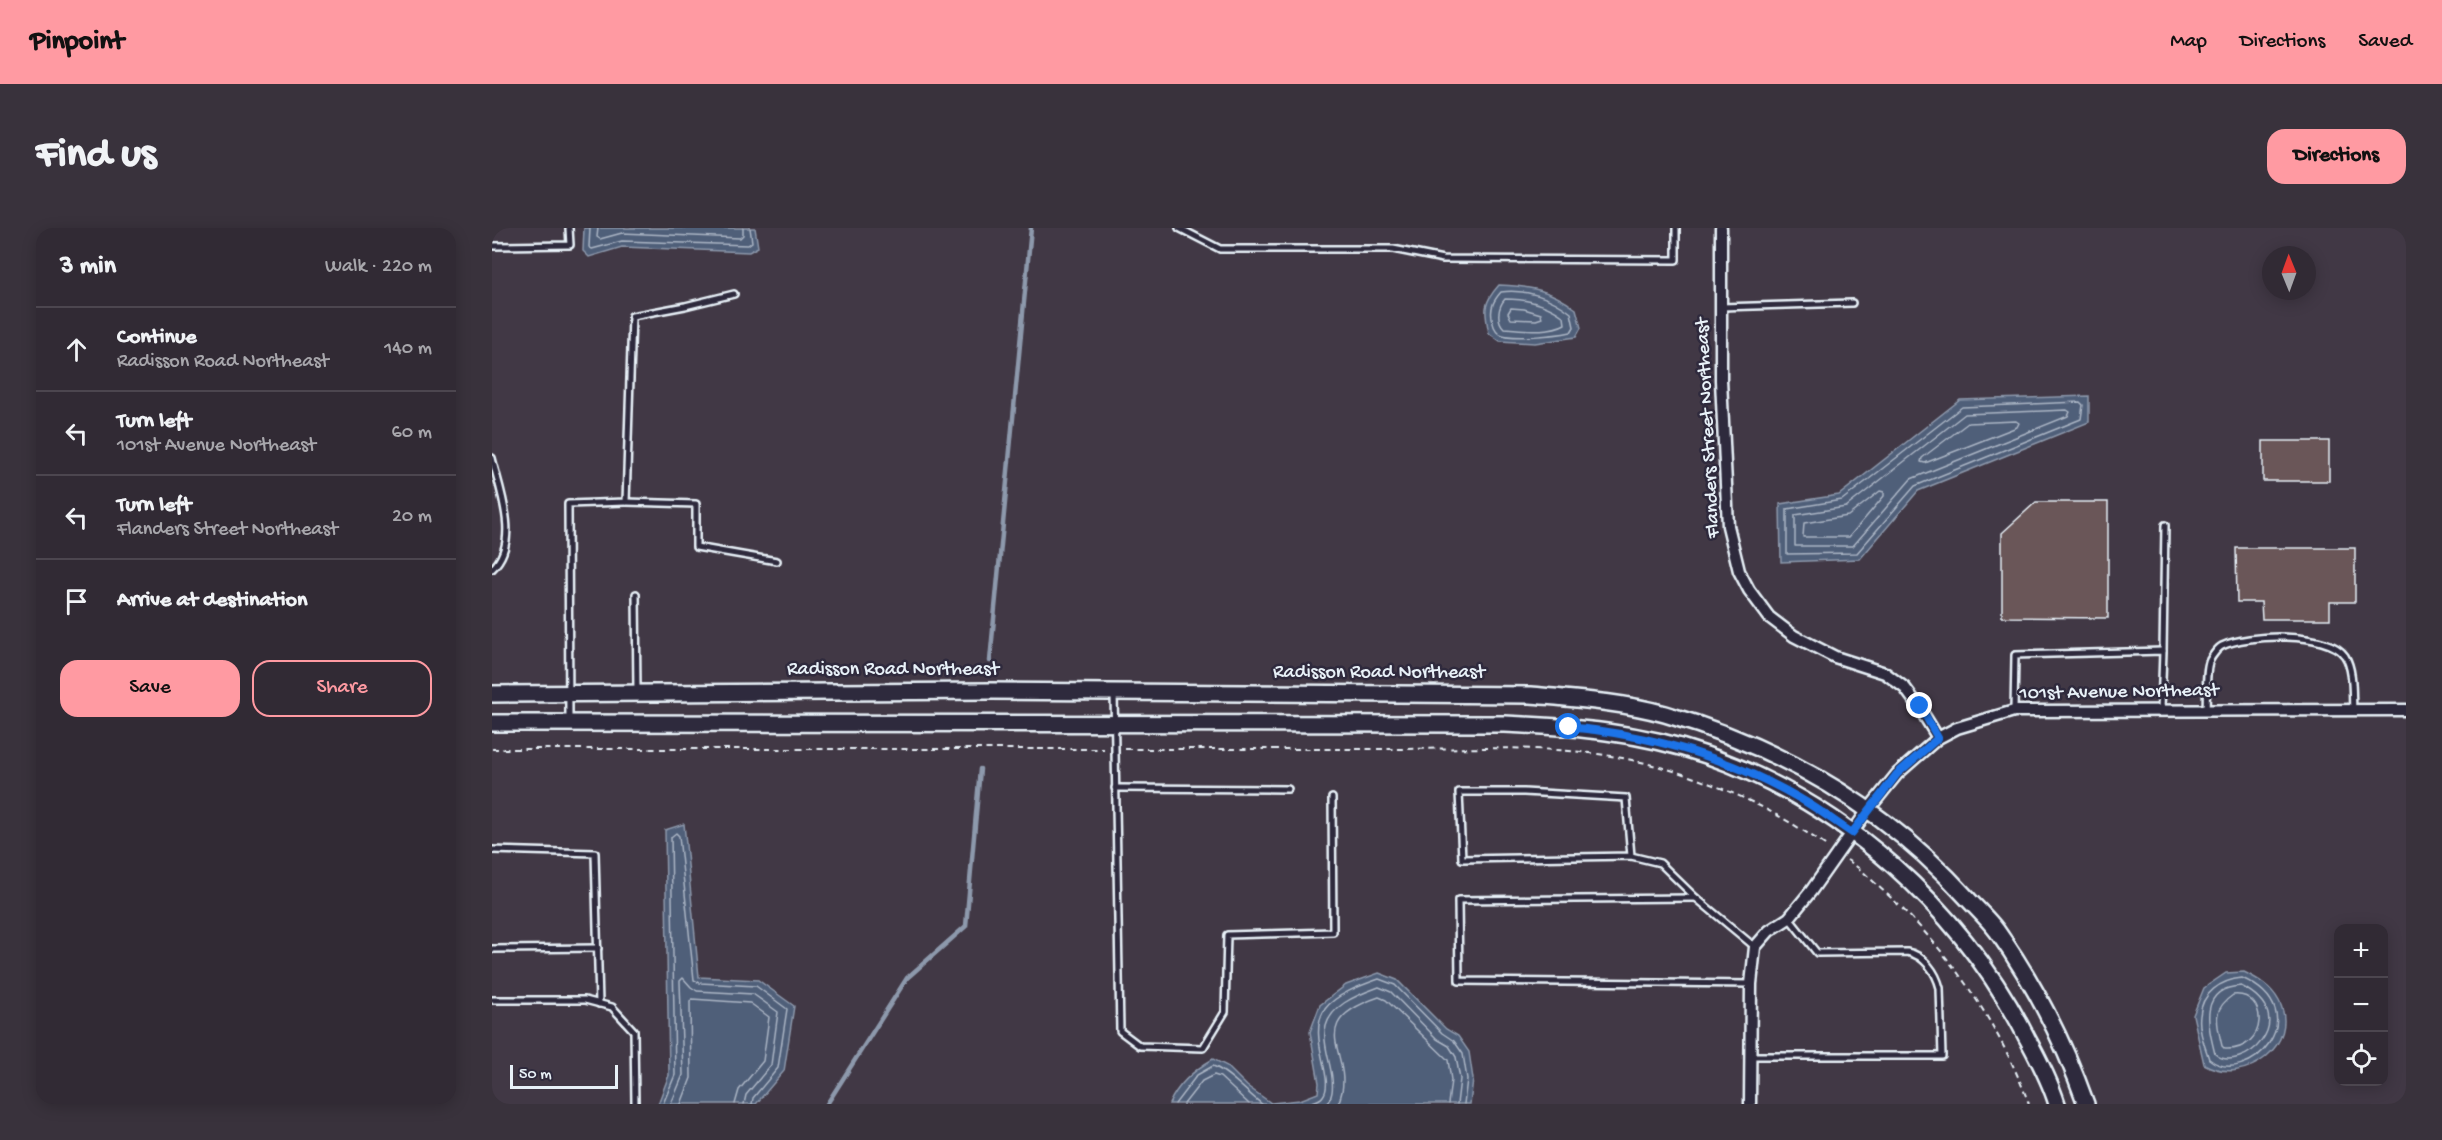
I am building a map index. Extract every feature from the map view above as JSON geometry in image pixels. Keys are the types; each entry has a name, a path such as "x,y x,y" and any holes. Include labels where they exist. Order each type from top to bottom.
{"main road":[{"name":"Radisson Road Northeast","path":"492,694 1114,692 1531,695 1589,700 1664,714 1760,747 1820,777 1868,810 1936,863 1997,931 2046,1012 2071,1061 2086,1104"},
{"path":"492,723 1505,724 1612,731 1705,755 1754,774 1799,798 1888,860 1920,889 1970,945 2012,1008 2051,1084 2057,1104"}],"street":[{"name":"Flanders Street Northeast","path":"1721,228 1720,380 1728,526 1739,571 1749,590 1769,616 1794,636 1835,657 1885,673 1905,688 1920,706 1938,738"},
{"name":"101st Avenue Northeast","path":"1755,947 1769,931 1789,918 1897,774 1938,738 1957,728 2014,711 2406,711"},
{"path":"1750,1104 1751,984 1755,947"}],"lane":[{"path":"492,246 570,245 569,228"},
{"path":"1179,228 1220,249 1393,249 1443,259 1664,260 1676,260 1676,228"},
{"path":"626,502 632,316 734,294"},
{"path":"1721,307 1852,303"},
{"path":"492,458 506,520 505,547 501,560 492,569"},
{"path":"570,723 568,504 626,502 696,504 696,547 777,561"},
{"path":"2161,710 2165,525"},
{"path":"636,594 637,692"},
{"path":"2206,710 2209,660 2220,647 2243,641 2282,637 2310,639 2332,645 2344,654 2350,665 2353,710"},
{"path":"2014,711 2015,655 2163,651"},
{"path":"1114,692 1120,1031 1140,1046 1203,1048 1225,1012 1227,935 1333,932 1332,798"},
{"path":"1115,788 1288,789"},
{"path":"1631,856 1626,798 1524,792 1459,792 1462,859 1631,856 1660,863 1696,898 1755,947"},
{"path":"492,850 595,853 599,1004"},
{"path":"1696,898 1458,900 1459,981 1751,984"},
{"path":"1750,1056 1942,1056 1940,988 1938,978 1923,959 1907,952 1817,953 1789,918"},
{"path":"492,949 598,948"},
{"path":"492,1000 585,1000 612,1008 634,1031 636,1104"}],"path":[{"path":"492,749 1100,749"},
{"path":"1126,749 1524,749 1599,754 1670,770 1721,789 1771,812 1820,841"},
{"path":"1857,866 1910,916 1958,972 2001,1040 2030,1104"}],"water":[{"path":"584,228 755,228 758,247 749,252 622,247 589,257 583,251"},
{"path":"1499,285 1540,290 1558,297 1576,309 1581,328 1576,337 1535,343 1500,341 1489,333 1486,318 1487,302"},
{"path":"2089,396 2089,422 1918,491 1860,559 1781,562 1780,504 1839,495 1960,400"},
{"path":"684,824 699,977 758,980 794,1006 784,1071 756,1104 658,1104 669,1075 665,830"},
{"path":"2244,972 2264,984 2276,996 2284,1017 2282,1032 2276,1046 2266,1057 2252,1066 2237,1070 2220,1070 2204,1064 2193,1015 2204,988 2226,973"},
{"path":"1379,973 1397,980 1446,1029 1458,1036 1469,1052 1473,1079 1470,1104 1169,1104 1187,1078 1213,1059 1227,1066 1247,1086 1271,1103 1300,1100 1318,1093 1319,1083 1310,1032 1320,1005 1346,985"}],"building":[{"path":"2263,441 2329,441 2329,481 2263,481"},
{"path":"2036,502 2108,502 2108,618 2002,617 2002,533"},
{"path":"2236,548 2355,548 2355,602 2330,602 2330,619 2262,619 2261,602 2237,602"}],"waterway":[{"path":"990,661 1031,228"},
{"path":"827,1104 907,978 966,926 980,769"}],"route":[{"path":"1569,727 1612,731 1705,755 1754,774 1799,798 1852,833 1897,774 1938,738 1920,706"}]}
